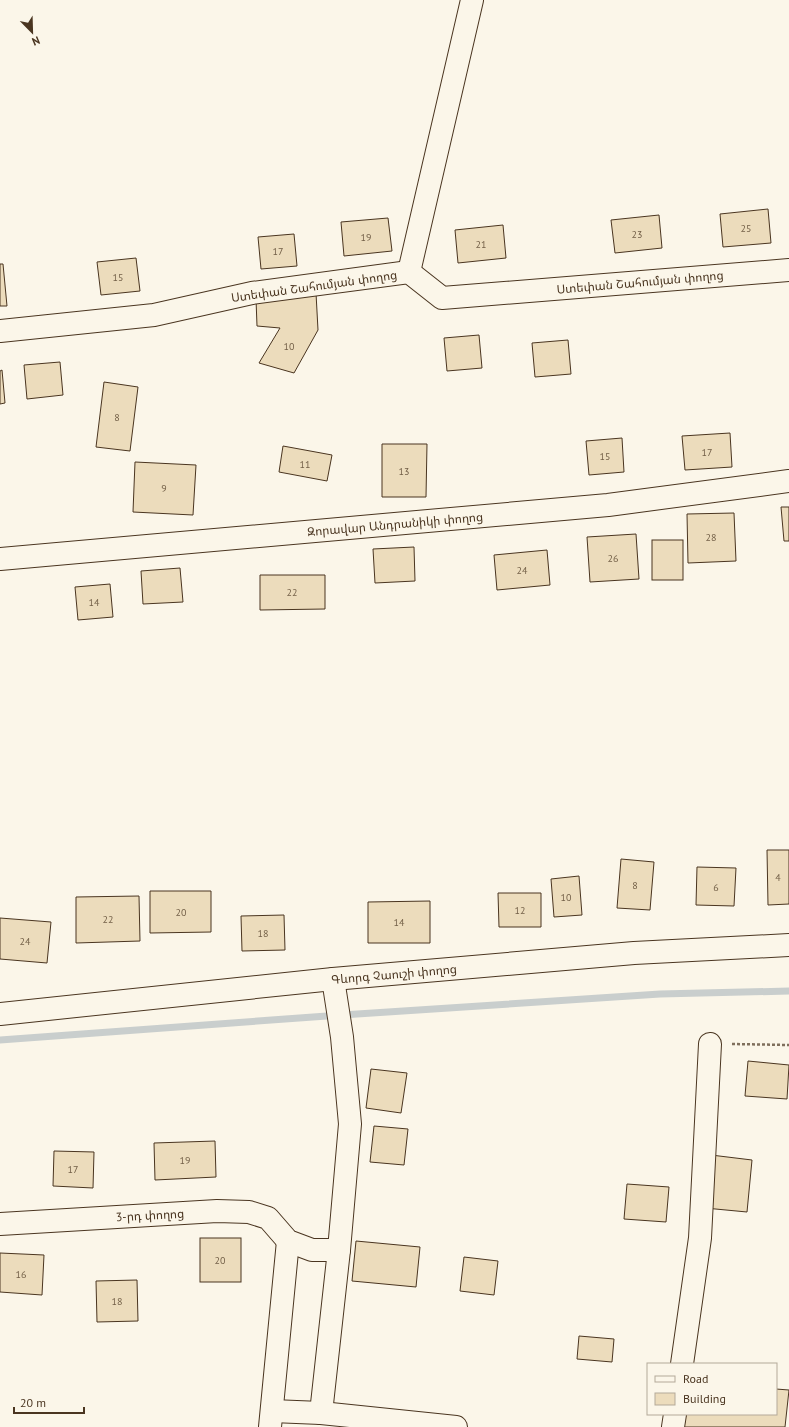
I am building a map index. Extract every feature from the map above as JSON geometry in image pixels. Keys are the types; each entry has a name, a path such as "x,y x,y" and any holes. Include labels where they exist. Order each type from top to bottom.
{"street":[{"path":"409,272 472,0"},
{"name":"Ստեփան Շահումյան փողոց","path":"0,331 154,315 252,293 409,272 442,298 789,270"},
{"name":"Զորավար Անդրանիկի փողոց","path":"0,559 608,505 789,481"},
{"name":"Գևորգ Չաուշի փողոց","path":"0,1014 333,979 634,953 789,945"},
{"path":"321,1413 339,1250 350,1124 342,1037 333,979"},
{"path":"682,1363 700,1238 710,1044"},
{"name":"3-րդ փողոց","path":"0,1224 217,1211 249,1212 268,1218 288,1241"},
{"path":"339,1250 312,1250 288,1241 271,1419 321,1413 456,1427"},
{"path":"673,1427 675,1415"}],"path":[{"path":"710,1044 789,1046"}],"building":[{"path":"768,209 771,243 723,247 720,214"},
{"path":"659,215 662,248 615,253 611,220"},
{"path":"388,218 392,251 344,256 341,222"},
{"path":"503,225 506,258 458,263 455,230"},
{"path":"294,234 297,266 261,269 258,237"},
{"path":"136,258 140,291 101,295 97,262"},
{"path":"0,264 3,264 7,306 0,306"},
{"path":"316,293 318,330 294,373 259,363 280,328 257,326 256,299"},
{"path":"479,335 482,368 447,371 444,338"},
{"path":"568,340 571,374 535,377 532,343"},
{"path":"60,362 63,395 27,399 24,365"},
{"path":"2,370 5,403 0,404 0,371"},
{"path":"104,382 138,387 130,451 96,447"},
{"path":"730,433 732,467 685,470 682,436"},
{"path":"622,438 624,472 589,475 586,441"},
{"path":"382,444 427,444 426,497 382,497"},
{"path":"283,446 332,455 327,481 279,472"},
{"path":"135,462 196,465 193,515 133,512"},
{"path":"781,507 789,507 789,541 784,541"},
{"path":"734,513 736,561 688,563 687,514"},
{"path":"636,534 639,579 590,582 587,537"},
{"path":"652,540 683,540 683,580 652,580"},
{"path":"414,547 415,581 375,583 373,549"},
{"path":"547,550 550,585 497,590 494,555"},
{"path":"180,568 183,602 143,604 141,571"},
{"path":"260,575 325,575 325,609 260,610"},
{"path":"110,584 113,617 78,620 75,587"},
{"path":"767,850 789,850 789,904 768,905"},
{"path":"621,859 654,862 650,910 617,908"},
{"path":"697,867 736,868 734,906 696,905"},
{"path":"579,876 582,915 554,917 551,879"},
{"path":"150,891 211,891 211,932 150,933"},
{"path":"498,893 541,893 541,927 499,927"},
{"path":"139,896 140,941 76,943 76,897"},
{"path":"430,901 430,943 368,943 368,902"},
{"path":"284,915 285,950 242,951 241,916"},
{"path":"0,918 51,922 47,963 0,959"},
{"path":"748,1061 789,1065 787,1099 745,1096"},
{"path":"371,1069 407,1073 401,1113 366,1108"},
{"path":"374,1126 408,1129 404,1165 370,1162"},
{"path":"215,1141 216,1177 155,1180 154,1143"},
{"path":"54,1151 94,1152 93,1188 53,1186"},
{"path":"711,1155 752,1160 747,1212 705,1208"},
{"path":"627,1184 669,1187 666,1222 624,1219"},
{"path":"200,1238 241,1238 241,1282 200,1282"},
{"path":"356,1241 420,1247 416,1287 352,1281"},
{"path":"0,1253 44,1255 42,1295 0,1292"},
{"path":"464,1257 498,1261 494,1295 460,1291"},
{"path":"137,1280 138,1321 97,1322 96,1281"},
{"path":"579,1336 614,1339 612,1362 577,1359"},
{"path":"777,1389 789,1390 785,1427 684,1427 686,1415 777,1415"}],"waterway":[{"path":"342,1015 660,994 789,991"},
{"path":"0,1040 327,1016"}]}
